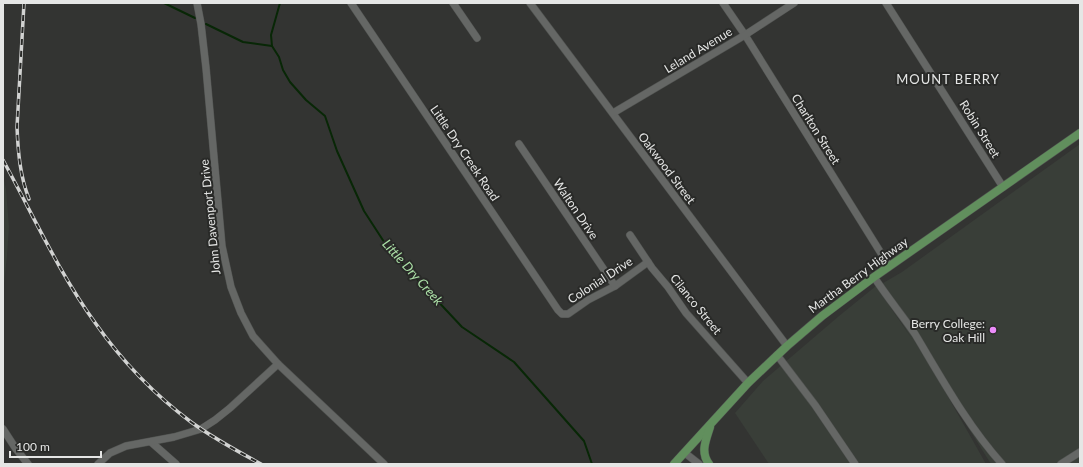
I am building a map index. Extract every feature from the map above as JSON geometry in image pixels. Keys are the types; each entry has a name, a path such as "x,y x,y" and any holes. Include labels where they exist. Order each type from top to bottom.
{"main road":[{"name":"Martha Berry Highway","path":"674,464 748,383 777,355 822,316 889,266 1080,133"},
{"path":"709,464 704,448 711,423"}],"street":[{"name":"John Davenport Drive","path":"197,3 206,68 221,234 227,275 236,302 253,336 278,364 384,464"},
{"name":"Little Dry Creek Road","path":"351,3 562,314"},
{"path":"453,3 477,38"},
{"name":"Oakwood Street","path":"530,3 787,346"},
{"name":"Charlton Street","path":"723,3 745,35 889,266"},
{"name":"Leland Avenue","path":"613,113 745,35 794,3"},
{"name":"Robin Street","path":"886,3 1003,187"},
{"name":"Walton Drive","path":"519,144 615,286"},
{"name":"Cilanco Street","path":"630,235 686,313 748,383"},
{"name":"Colonial Drive","path":"562,314 568,314 588,300 615,286 648,262"},
{"path":"874,277 914,333 960,410 1002,464"},
{"path":"777,355 815,405 855,464"},
{"path":"98,464 110,453 118,449 138,443 174,437 201,429 230,408 278,364"},
{"path":"3,429 28,464"},
{"path":"151,442 176,464"},
{"path":"1061,464 1080,452"},
{"path":"685,453 699,464"}],"shaded area":[{"name":"Berry College: Oak Hill","path":"1080,144 1080,464 991,464 942,386 986,464 769,464 735,413 763,381 876,286 912,339 878,286 902,272"},
{"path":"3,176 6,189 9,227 3,293"}],"waterway":[{"path":"164,3 195,18"},
{"name":"Little Dry Creek","path":"280,3 271,35 272,46 279,57 283,70 290,82 306,100 325,116 337,151 364,211 388,248 462,327 514,362 584,441 592,464"},
{"path":"206,24 243,42 272,46"}],"railway":[{"path":"24,3 17,127 20,164 23,182 29,199"},
{"path":"3,160 70,285 106,338 128,364 152,389 191,422 261,464"}],"place":[{"name":"Berry College: Oak Hill","path":"993,330"}],"district":[{"name":"MOUNT BERRY","path":"948,79"}]}
